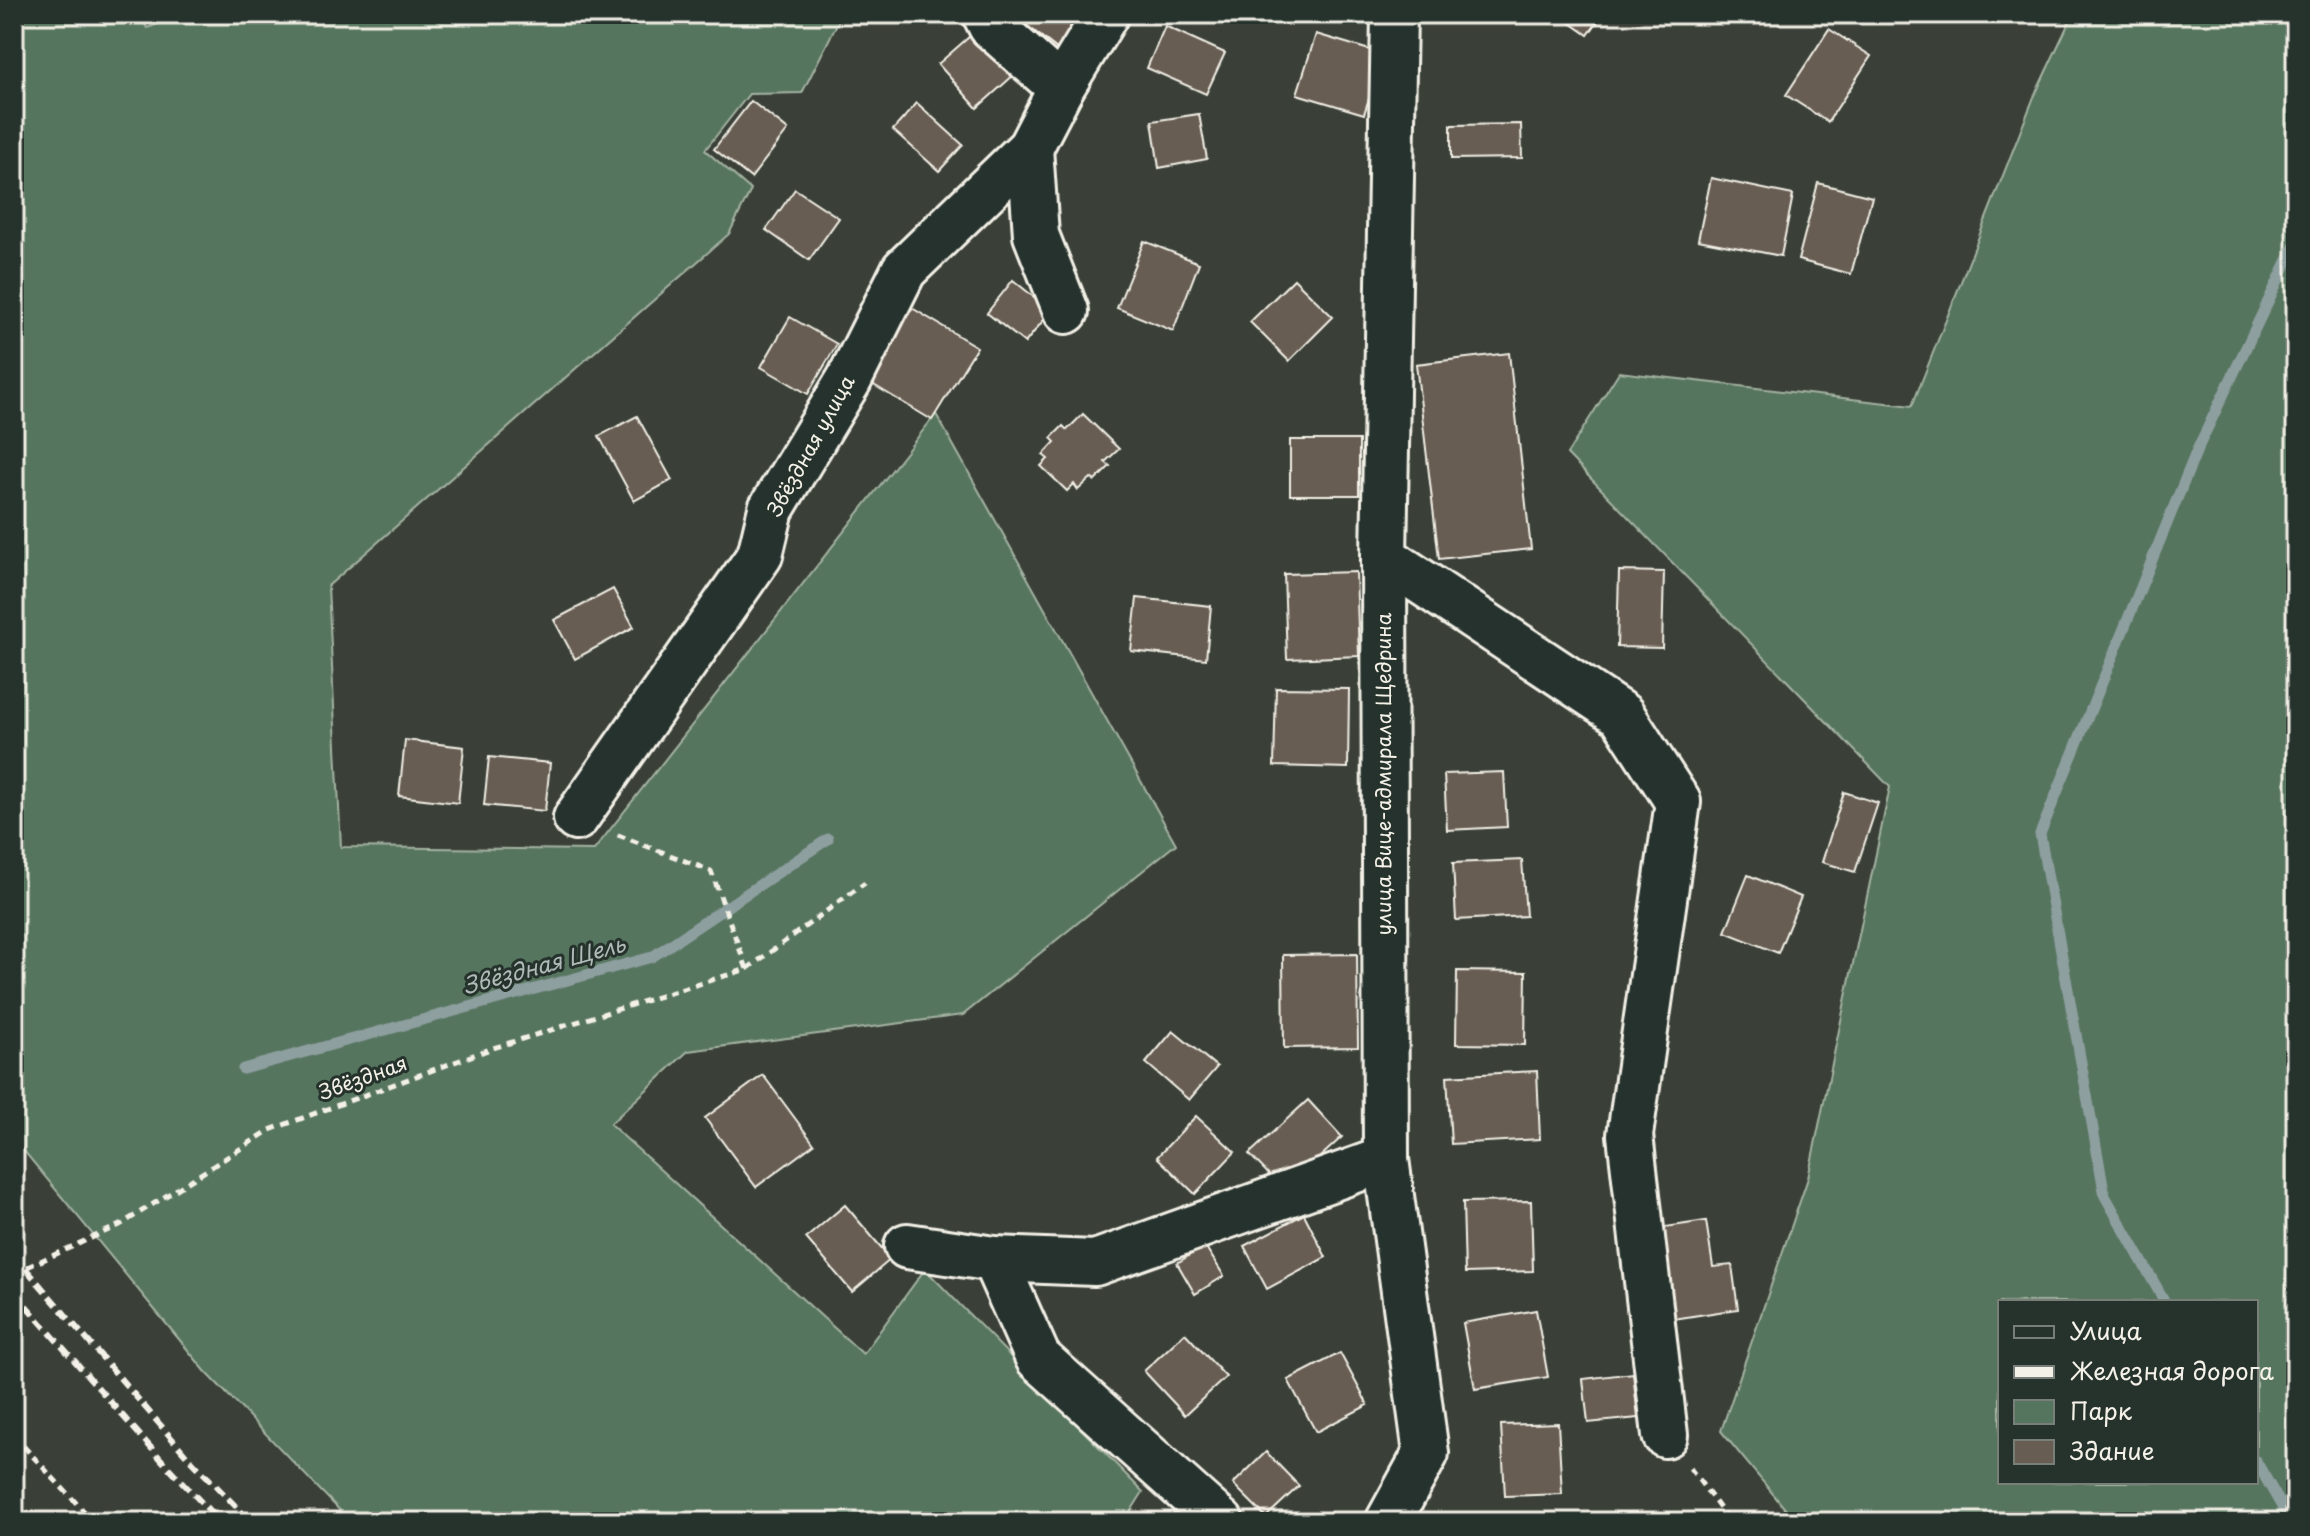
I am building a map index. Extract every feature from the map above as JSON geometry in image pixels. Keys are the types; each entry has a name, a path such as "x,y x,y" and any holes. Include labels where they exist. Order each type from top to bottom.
{"street":[{"path":"985,14 991,26 1061,88"},
{"name":"Звёздная улица","path":"576,818 760,555 771,509 849,380 904,270 1030,148 1061,88 1106,14"},
{"name":"улица Вице-адмирала Щедрина","path":"1388,1522 1426,1453 1386,1159 1384,557 1394,14"},
{"path":"1030,148 1036,235 1066,311"},
{"path":"1384,557 1622,715 1678,802 1630,1135 1665,1435"},
{"path":"907,1246 994,1259 1095,1263 1386,1159"},
{"path":"994,1259 1038,1358 1221,1522"}],"path":[{"path":"576,818 711,871 747,969"},
{"name":"Звёздная","path":"14,1273 120,1225 270,1130 490,1049 747,969 865,883"},
{"path":"1665,1435 1730,1522"},
{"path":"14,1436 94,1522"}],"green space":[{"path":"14,14 140,14 147,28 185,14 842,14 802,93 749,94 705,150 751,190 729,234 328,586 341,847 594,850 936,414 1176,844 963,1015 688,1051 610,1124 863,1354 925,1269 1143,1492 1124,1522 351,1522 206,1372 14,1139"},
{"path":"2073,14 2296,14 2296,1522 1796,1522 1721,1431 1808,1178 1890,787 1567,454 1619,372 1912,406 2034,97"}],"building":[{"path":"1085,14 1057,49 1015,16"},
{"path":"1558,14 1603,14 1588,35"},
{"path":"1165,26 1225,53 1206,94 1147,68"},
{"path":"1829,29 1871,56 1828,122 1786,95"},
{"path":"977,30 1015,74 977,108 938,64"},
{"path":"1316,34 1383,54 1364,114 1297,94"},
{"path":"751,101 788,130 751,178 714,149"},
{"path":"917,103 963,145 939,171 893,130"},
{"path":"1199,114 1207,159 1159,168 1152,121"},
{"path":"1521,124 1522,158 1451,159 1451,125"},
{"path":"1711,178 1793,195 1781,256 1698,240"},
{"path":"1818,183 1872,197 1851,274 1798,260"},
{"path":"795,189 839,218 809,260 766,230"},
{"path":"1144,241 1199,263 1173,331 1117,308"},
{"path":"1294,279 1333,317 1289,361 1250,322"},
{"path":"1013,280 1051,311 1025,343 987,313"},
{"path":"912,308 977,347 932,420 867,381"},
{"path":"790,317 837,344 808,394 761,367"},
{"path":"1509,353 1531,549 1439,559 1416,364"},
{"path":"1083,414 1119,449 1105,462 1110,466 1095,481 1091,478 1078,490 1074,484 1067,491 1041,466 1048,459 1043,455 1055,442 1051,438 1063,426 1067,430"},
{"path":"637,416 672,480 634,501 599,436"},
{"path":"1290,440 1359,440 1359,495 1290,495"},
{"path":"1619,571 1664,572 1662,648 1617,647"},
{"path":"1356,572 1359,656 1287,659 1284,574"},
{"path":"613,589 634,627 575,659 554,620"},
{"path":"1137,598 1211,606 1206,659 1131,651"},
{"path":"1276,688 1349,689 1348,768 1274,766"},
{"path":"405,740 464,747 458,803 399,796"},
{"path":"489,757 550,763 545,811 484,805"},
{"path":"1504,772 1507,827 1447,830 1444,774"},
{"path":"1844,792 1878,803 1855,872 1822,862"},
{"path":"1522,860 1526,916 1456,920 1453,863"},
{"path":"1748,875 1801,897 1778,953 1725,932"},
{"path":"1357,954 1358,1047 1284,1048 1283,955"},
{"path":"1457,971 1526,972 1525,1045 1456,1044"},
{"path":"1173,1031 1217,1067 1189,1100 1146,1063"},
{"path":"1537,1071 1540,1139 1451,1144 1447,1076"},
{"path":"763,1075 814,1144 756,1187 705,1118"},
{"path":"1308,1100 1342,1137 1284,1190 1249,1154"},
{"path":"1196,1116 1235,1152 1195,1194 1157,1157"},
{"path":"1531,1201 1533,1271 1465,1273 1463,1202"},
{"path":"845,1205 891,1259 852,1292 806,1238"},
{"path":"1304,1214 1326,1257 1267,1289 1244,1246"},
{"path":"1706,1221 1713,1267 1732,1265 1738,1309 1673,1319 1659,1228"},
{"path":"1205,1246 1224,1276 1195,1294 1177,1263"},
{"path":"1536,1310 1548,1377 1475,1389 1463,1323"},
{"path":"1185,1333 1226,1377 1185,1415 1144,1371"},
{"path":"1340,1353 1368,1405 1316,1432 1288,1380"},
{"path":"1633,1373 1638,1418 1588,1423 1583,1379"},
{"path":"1558,1423 1562,1494 1505,1496 1501,1425"},
{"path":"1266,1452 1299,1486 1266,1517 1233,1484"}],"waterway":[{"path":"2164,1300 2105,1196 2040,834 2197,450 2296,243"},
{"name":"Звёздная Щель","path":"243,1069 652,957 828,839"},
{"path":"2258,1465 2288,1522"}],"railway":[{"path":"14,1255 187,1456 251,1522"},
{"path":"14,1292 220,1522"}]}
